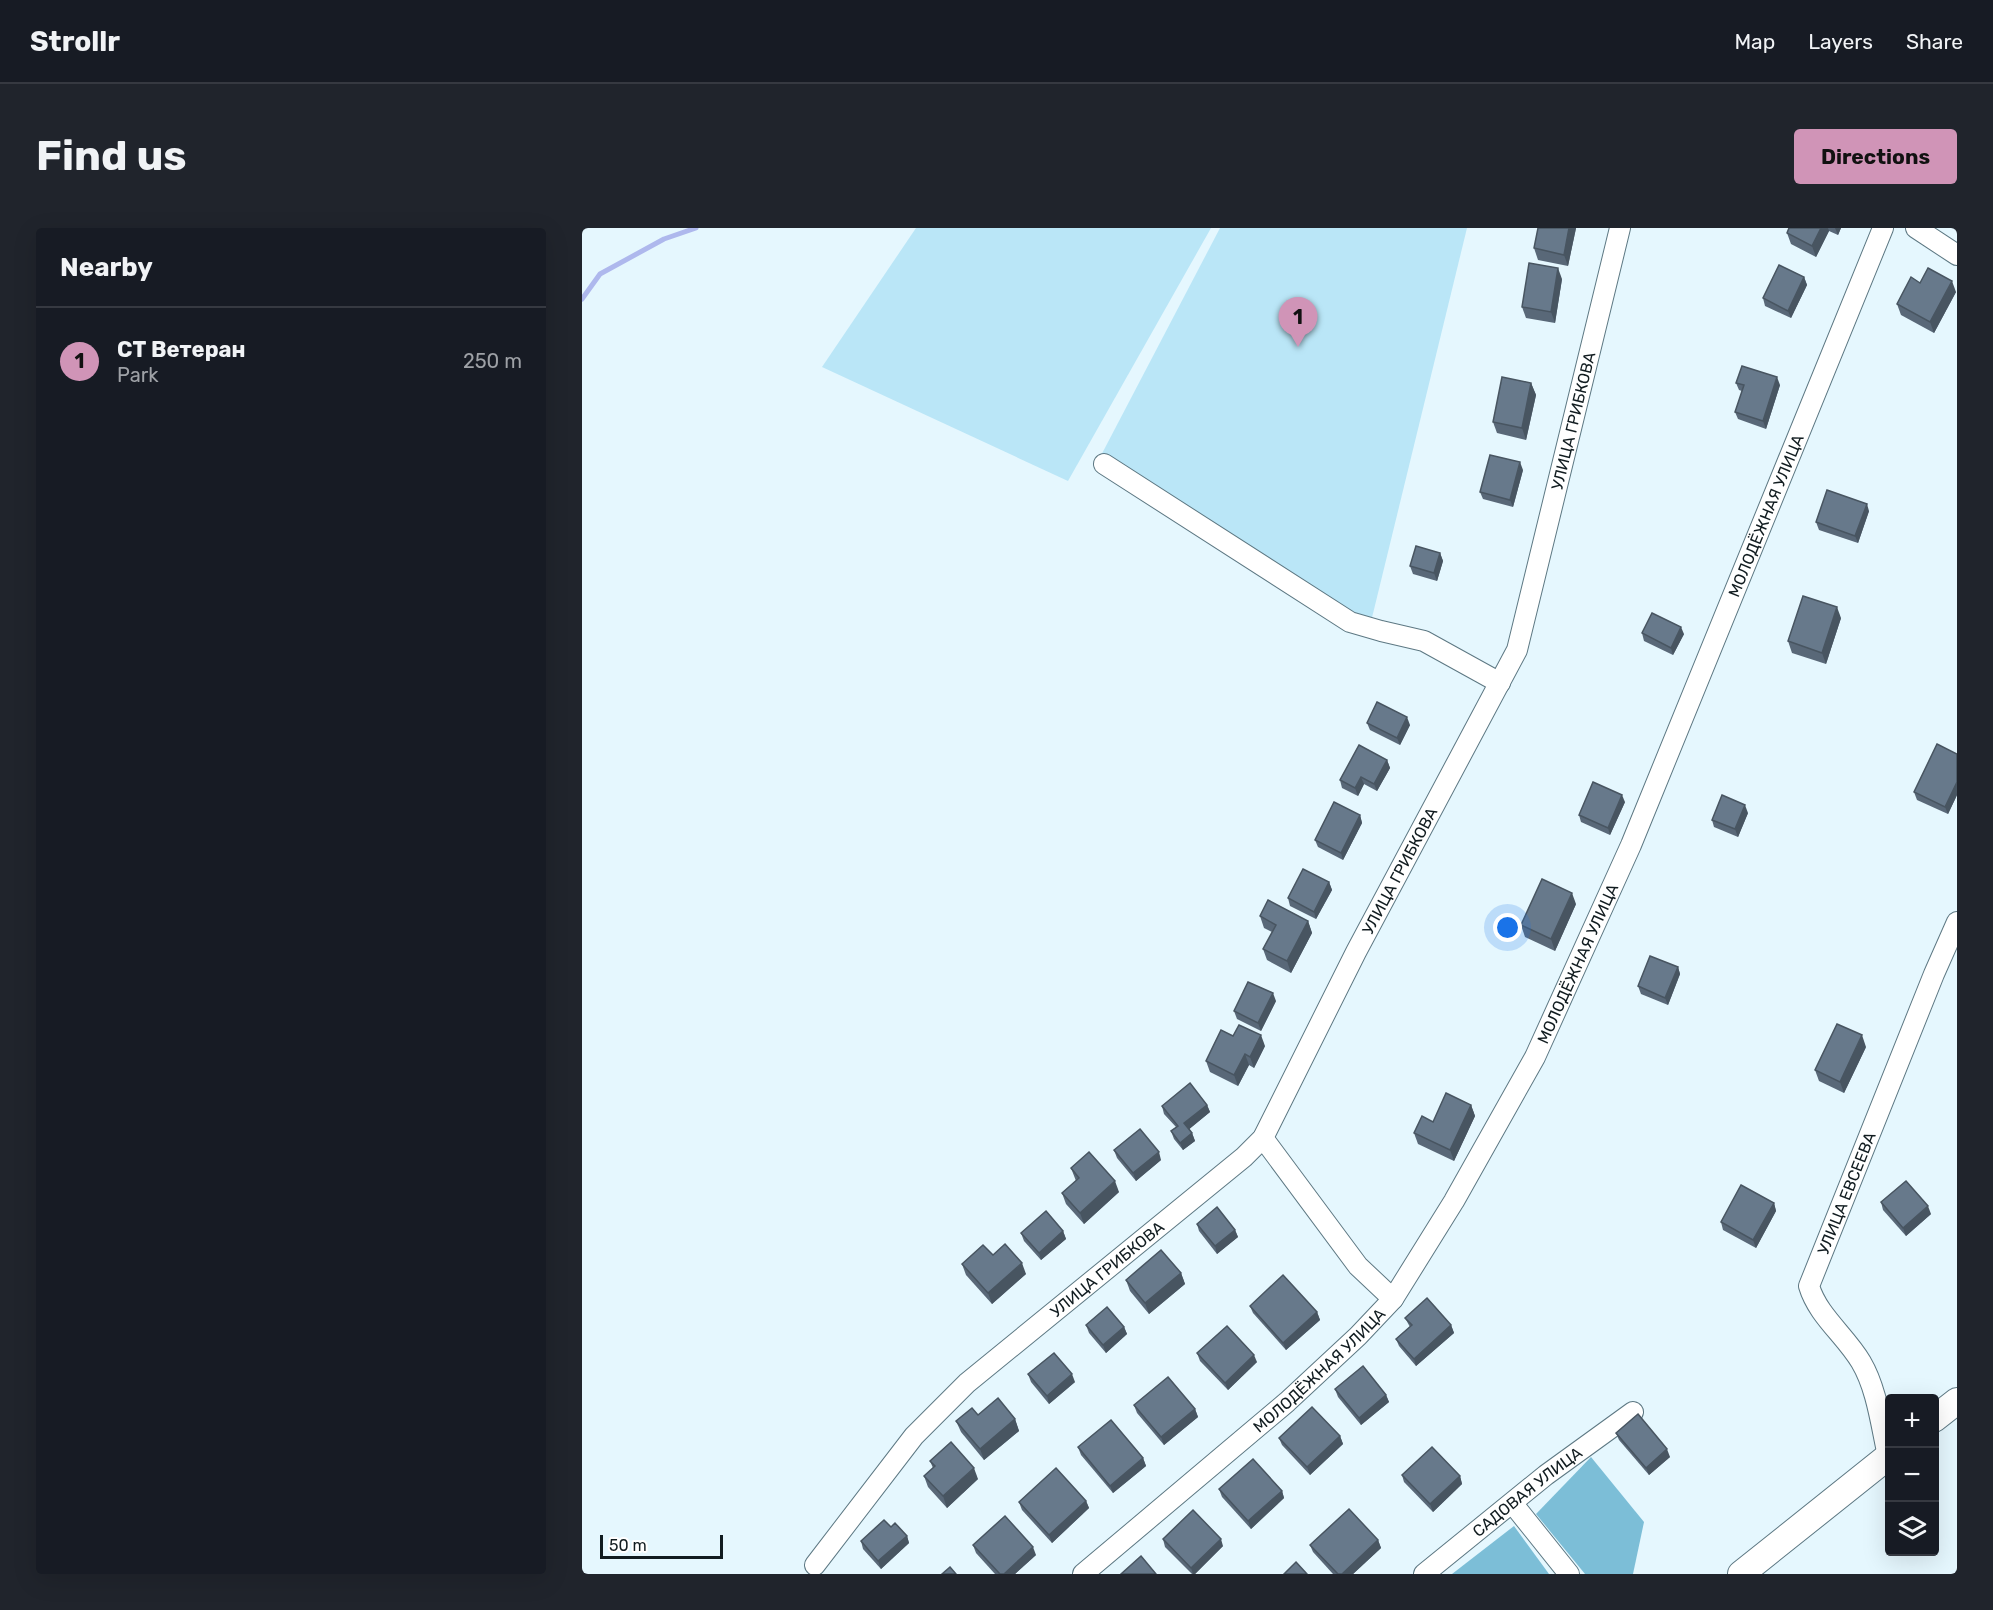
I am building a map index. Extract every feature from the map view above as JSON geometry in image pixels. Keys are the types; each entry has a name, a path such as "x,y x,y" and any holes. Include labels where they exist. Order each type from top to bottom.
{"main road":[{"path":"1939,1416 1957,1401"},
{"path":"1740,1574 1885,1458"}],"street":[{"name":"УЛИЦА ГРИБКОВА","path":"815,1565 914,1436 967,1383 1234,1165 1263,1138 1356,952 1517,650 1556,482 1620,228"},
{"name":"МОЛОДЁЖНАЯ УЛИЦА","path":"1083,1574 1287,1402 1358,1336 1393,1299 1454,1201 1535,1057 1631,845 1883,228"},
{"path":"1916,228 1957,255"},
{"path":"1104,464 1350,622 1381,632 1424,641 1500,683"},
{"name":"УЛИЦА ЕВСЕЕВА","path":"1887,1448 1869,1377 1860,1360 1813,1301 1809,1286 1957,922"},
{"path":"1263,1138 1358,1266 1393,1299"},
{"name":"САДОВАЯ УЛИЦА","path":"1424,1574 1546,1475 1633,1412"},
{"path":"1513,1504 1569,1574"}],"shaded area":[{"path":"916,228 1211,228 1068,481 822,367"},
{"path":"1220,228 1467,228 1369,630 1096,465"},
{"path":"1591,1457 1644,1522 1633,1574 1585,1574 1536,1514"},
{"path":"1514,1526 1549,1574 1452,1574"}],"building":[{"path":"1538,228 1569,228 1564,255 1534,248"},
{"path":"1789,228 1821,228 1812,246 1787,233"},
{"path":"1529,263 1558,268 1551,312 1522,307"},
{"path":"1779,265 1804,277 1788,311 1763,298"},
{"path":"1928,268 1952,281 1930,322 1897,304 1911,277 1920,283"},
{"path":"1742,366 1777,377 1763,421 1735,412 1744,385 1736,383"},
{"path":"1502,377 1531,383 1522,428 1493,422"},
{"path":"1490,455 1520,462 1510,500 1480,492"},
{"path":"1827,490 1867,504 1855,536 1816,522"},
{"path":"1416,546 1440,553 1434,573 1410,566"},
{"path":"1803,596 1837,607 1822,653 1788,641"},
{"path":"1652,613 1681,627 1671,648 1642,633"},
{"path":"1377,702 1407,717 1397,738 1367,723"},
{"path":"1937,744 1957,754 1957,782 1945,807 1914,792"},
{"path":"1359,745 1387,760 1374,784 1361,777 1355,788 1340,780"},
{"path":"1593,782 1622,795 1608,828 1579,815"},
{"path":"1722,795 1745,805 1735,829 1712,820"},
{"path":"1334,802 1360,815 1341,853 1315,840"},
{"path":"1303,869 1329,882 1314,912 1288,898"},
{"path":"1542,879 1572,893 1551,939 1521,925"},
{"path":"1268,900 1308,921 1287,961 1263,949 1276,925 1260,916"},
{"path":"1650,956 1678,967 1665,998 1638,986"},
{"path":"1248,982 1273,993 1258,1023 1234,1011"},
{"path":"1837,1024 1862,1035 1840,1082 1815,1070"},
{"path":"1239,1025 1261,1035 1250,1057 1245,1054 1234,1075 1206,1061 1221,1030 1233,1036"},
{"path":"1190,1083 1207,1105 1184,1123 1192,1133 1180,1143 1171,1131 1178,1126 1162,1106"},
{"path":"1446,1093 1471,1105 1450,1150 1414,1133 1422,1116 1433,1122"},
{"path":"1140,1129 1159,1152 1133,1173 1114,1150"},
{"path":"1089,1152 1115,1181 1080,1213 1062,1193 1079,1178 1071,1168"},
{"path":"1906,1181 1928,1206 1903,1228 1881,1202"},
{"path":"1741,1185 1774,1203 1753,1240 1721,1222"},
{"path":"1217,1207 1235,1230 1215,1246 1197,1224"},
{"path":"1046,1211 1063,1231 1039,1253 1021,1233"},
{"path":"1005,1244 1022,1263 988,1293 962,1264 983,1245 993,1255"},
{"path":"1161,1250 1181,1273 1145,1303 1126,1280"},
{"path":"1283,1275 1317,1312 1283,1343 1250,1306"},
{"path":"1427,1298 1451,1325 1414,1359 1396,1339 1412,1325 1405,1318"},
{"path":"1107,1307 1124,1327 1103,1345 1086,1325"},
{"path":"1227,1326 1254,1355 1225,1383 1197,1353"},
{"path":"1054,1353 1072,1374 1047,1396 1028,1374"},
{"path":"1363,1366 1386,1395 1359,1418 1335,1389"},
{"path":"1168,1377 1195,1409 1161,1437 1134,1405"},
{"path":"998,1398 1015,1419 980,1449 956,1421 972,1408 978,1415"},
{"path":"1312,1407 1340,1436 1307,1467 1279,1438"},
{"path":"1638,1414 1667,1449 1646,1468 1616,1433"},
{"path":"1111,1420 1143,1458 1110,1486 1078,1447"},
{"path":"951,1442 974,1468 943,1496 924,1476 935,1466 930,1461"},
{"path":"1432,1447 1460,1476 1430,1504 1402,1475"},
{"path":"1253,1459 1282,1491 1248,1521 1219,1489"},
{"path":"1056,1468 1086,1501 1049,1535 1019,1502"},
{"path":"1349,1509 1378,1540 1342,1574 1338,1574 1310,1545"},
{"path":"1193,1510 1221,1539 1191,1568 1163,1539"},
{"path":"1005,1516 1033,1547 1004,1574 1000,1574 973,1545"},
{"path":"884,1520 891,1527 895,1523 907,1536 878,1561 861,1541"},
{"path":"1141,1556 1156,1574 1121,1574"},
{"path":"1296,1562 1307,1574 1284,1574"},
{"path":"950,1567 956,1574 942,1574"}],"waterway":[{"path":"582,299 600,274 664,239 696,228"}],"place":[{"name":"СТ Ветеран","path":"1298,347"}]}
